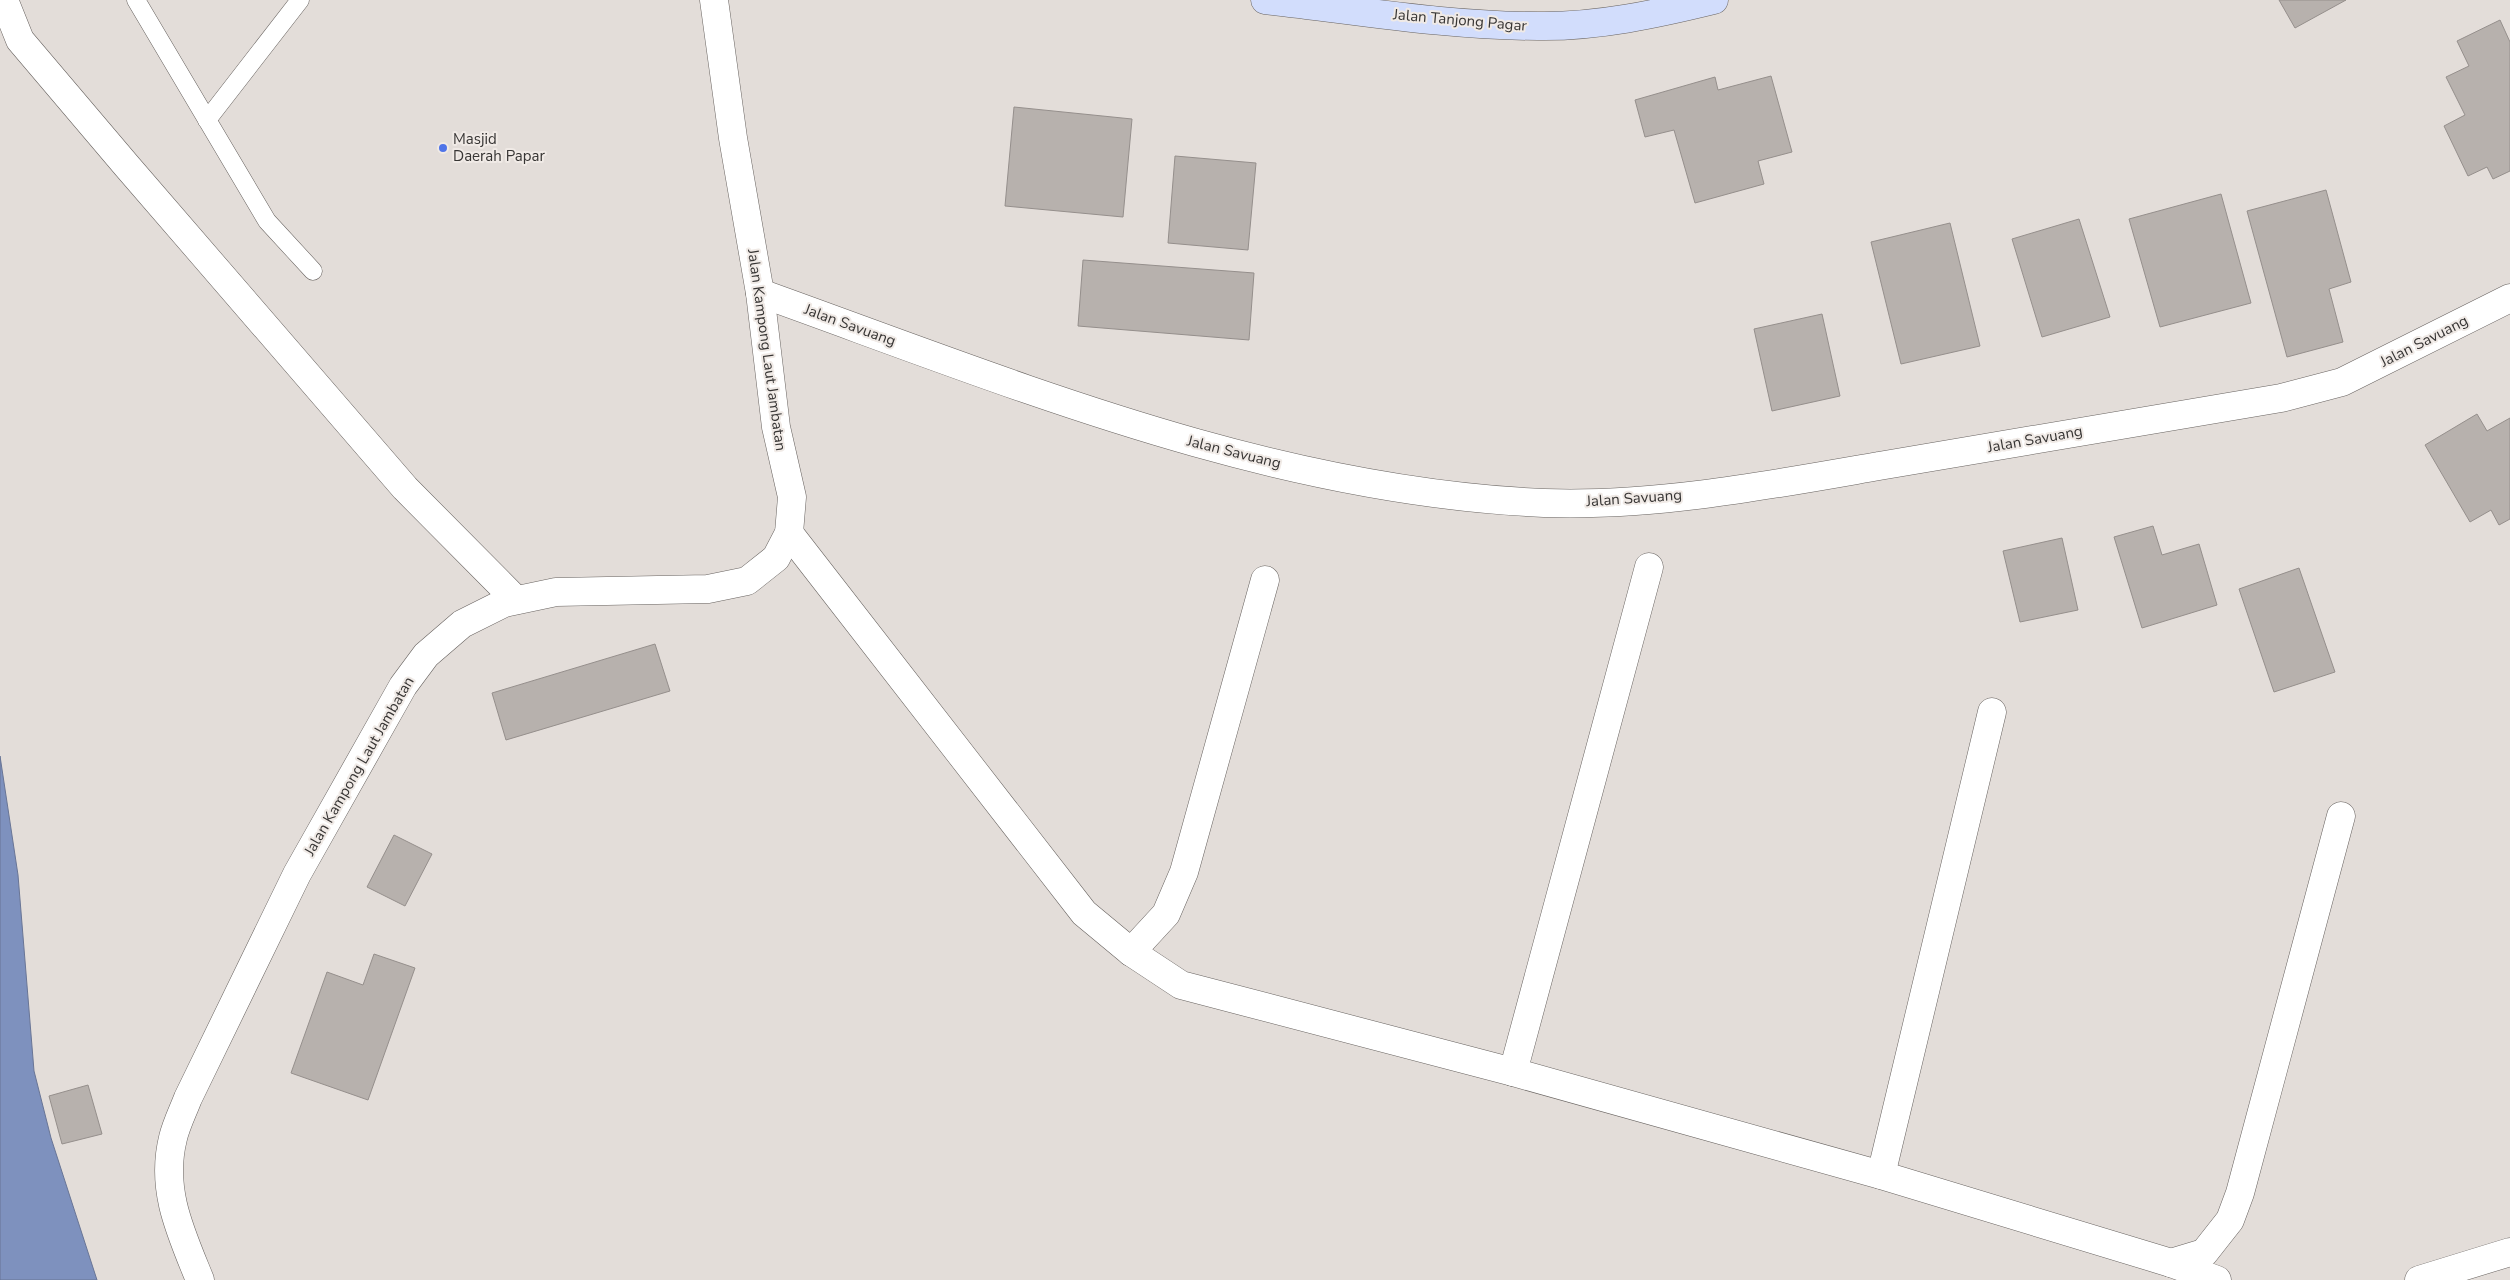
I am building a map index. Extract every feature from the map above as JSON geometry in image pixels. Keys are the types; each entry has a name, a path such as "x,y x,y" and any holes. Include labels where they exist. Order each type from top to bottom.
{"main road":[{"name":"Jalan Tanjong Pagar","path":"1265,0 1485,25 1540,26 1657,14 1714,0"}],"street":[{"path":"4,0 20,40 126,165 405,488 516,600"},
{"name":"Jalan Kampong Laut Jambatan","path":"200,1280 175,1219 168,1180 173,1136 188,1098 297,874 403,686 426,655 462,624 504,603 516,600 556,592 708,589 747,581 776,558 789,533 792,497 776,427 760,292 733,138 714,0"},
{"name":"Jalan Savuang","path":"760,292 1109,418 1209,447 1325,475 1437,493 1546,503 1643,500 1754,487 2281,398 2342,382 2510,298"},
{"path":"789,533 1084,913 1131,952 1181,985 1513,1072 1881,1175 2171,1263 2216,1280"},
{"path":"1513,1072 1649,567"},
{"path":"1131,952 1166,914 1184,872 1265,580"},
{"path":"1881,1175 1992,712"},
{"path":"2171,1263 2204,1253 2230,1220 2240,1193 2341,816"},
{"path":"2419,1280 2510,1252"}],"lane":[{"path":"136,0 267,221 313,271"},
{"path":"207,120 300,0"}],"water":[{"path":"0,756 18,875 34,1071 51,1138 97,1280 0,1280"}],"building":[{"path":"2279,0 2346,0 2295,28"},
{"path":"2500,20 2510,42 2510,171 2493,179 2487,167 2468,176 2444,126 2465,115 2446,77 2469,66 2457,41"},
{"path":"1771,76 1792,152 1758,161 1764,184 1695,203 1674,130 1645,137 1635,100 1715,77 1718,90"},
{"path":"1014,107 1132,119 1123,217 1005,206"},
{"path":"1175,156 1256,163 1248,250 1168,243"},
{"path":"2326,190 2351,282 2329,289 2343,342 2287,357 2247,211"},
{"path":"2221,194 2251,303 2160,327 2129,219"},
{"path":"2079,219 2110,317 2042,337 2012,239"},
{"path":"1950,223 1980,346 1901,364 1871,242"},
{"path":"1083,260 1254,273 1249,340 1078,326"},
{"path":"1822,314 1840,396 1772,411 1754,329"},
{"path":"2477,414 2487,431 2510,418 2510,519 2499,525 2491,510 2470,522 2425,445"},
{"path":"2153,526 2162,555 2199,544 2217,605 2142,628 2114,537"},
{"path":"2062,538 2078,610 2020,622 2003,551"},
{"path":"2299,568 2335,672 2274,692 2239,589"},
{"path":"655,644 670,691 506,740 492,693"},
{"path":"394,835 432,854 405,906 367,887"},
{"path":"374,954 415,968 368,1100 291,1073 327,972 363,985"},
{"path":"88,1085 102,1134 62,1144 49,1096"}],"place":[{"name":"Masjid Daerah Papar","path":"443,148"}]}
